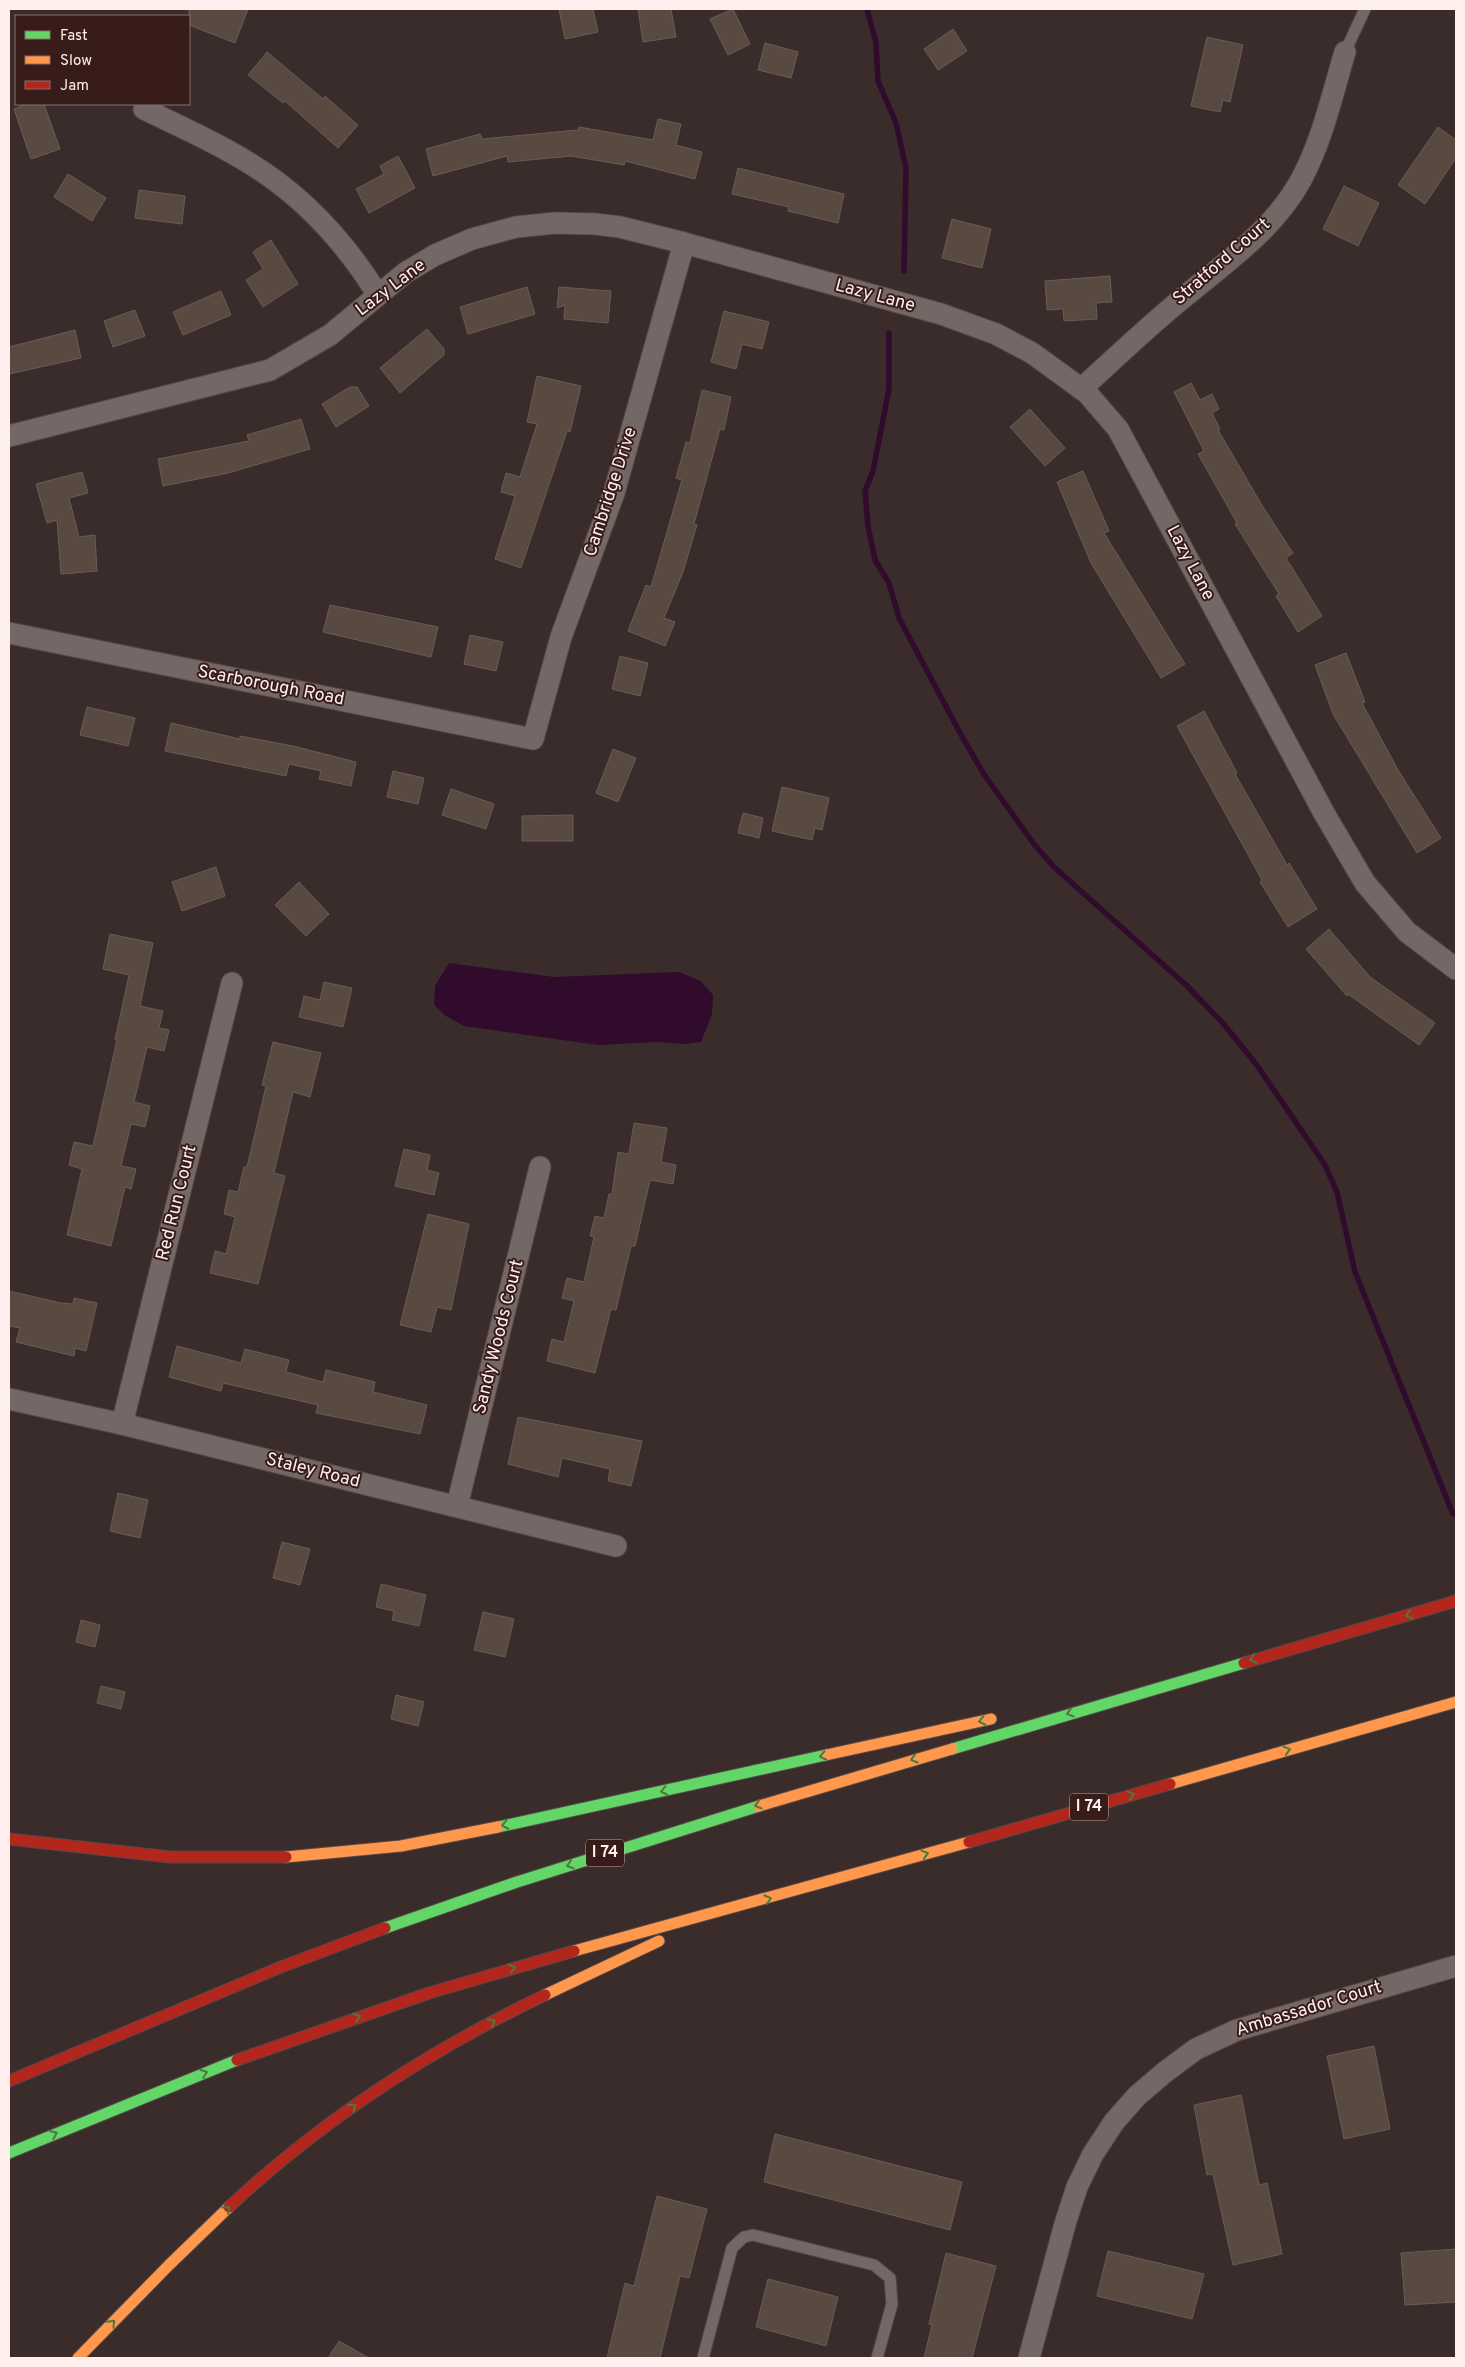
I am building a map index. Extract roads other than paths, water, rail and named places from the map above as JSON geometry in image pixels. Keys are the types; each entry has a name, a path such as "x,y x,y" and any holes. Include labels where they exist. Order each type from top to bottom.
{"highway":[{"name":"I 74","path":"9,2081 281,1967 401,1922 517,1882 766,1803 1456,1601"},
{"path":"1072,1702 1217,1670"},
{"name":"I 74","path":"9,2153 191,2078 306,2034 426,1994 541,1959 721,1912 1456,1702"},
{"path":"9,1839 191,1858 269,1859 382,1849 431,1842 1004,1716"},
{"path":"80,2357 167,2266 245,2193 323,2128 453,2042 503,2016 721,1912"}],"street":[{"name":"Stratford Court","path":"1081,389 1274,218 1301,179 1319,140 1345,52"},
{"path":"144,109 249,162 289,191 320,219 366,276 378,295"},
{"name":"Lazy Lane","path":"9,436 270,370 330,335 405,273 435,255 472,239 516,227 556,223 620,227 941,314 996,334 1032,353 1081,389 1118,429 1324,813 1365,883 1407,932 1456,969"},
{"name":"Cambridge Drive","path":"533,739 561,637 614,493 684,243"},
{"name":"Scarborough Road","path":"9,633 533,739"},
{"name":"Red Run Court","path":"122,1424 232,983"},
{"name":"Sandy Woods Court","path":"457,1506 540,1167"},
{"name":"Staley Road","path":"9,1399 122,1424 616,1546"},
{"name":"Ambassador Court","path":"1029,2358 1065,2224 1077,2187 1093,2154 1114,2122 1137,2096 1196,2049 1236,2030 1456,1966"}],"lane":[{"path":"1345,52 1365,9"},
{"path":"703,2358 732,2248 744,2237 753,2235 874,2265 890,2278 892,2304 877,2358"}],"waterway":[{"path":"867,9 876,43 878,81 896,123 906,168 904,271"},
{"path":"889,333 889,389 873,471 865,491 868,526 875,560 889,583 899,618 983,773 1034,844 1054,867 1186,985 1221,1021 1256,1064 1325,1165 1337,1192 1355,1272 1453,1514"}]}
